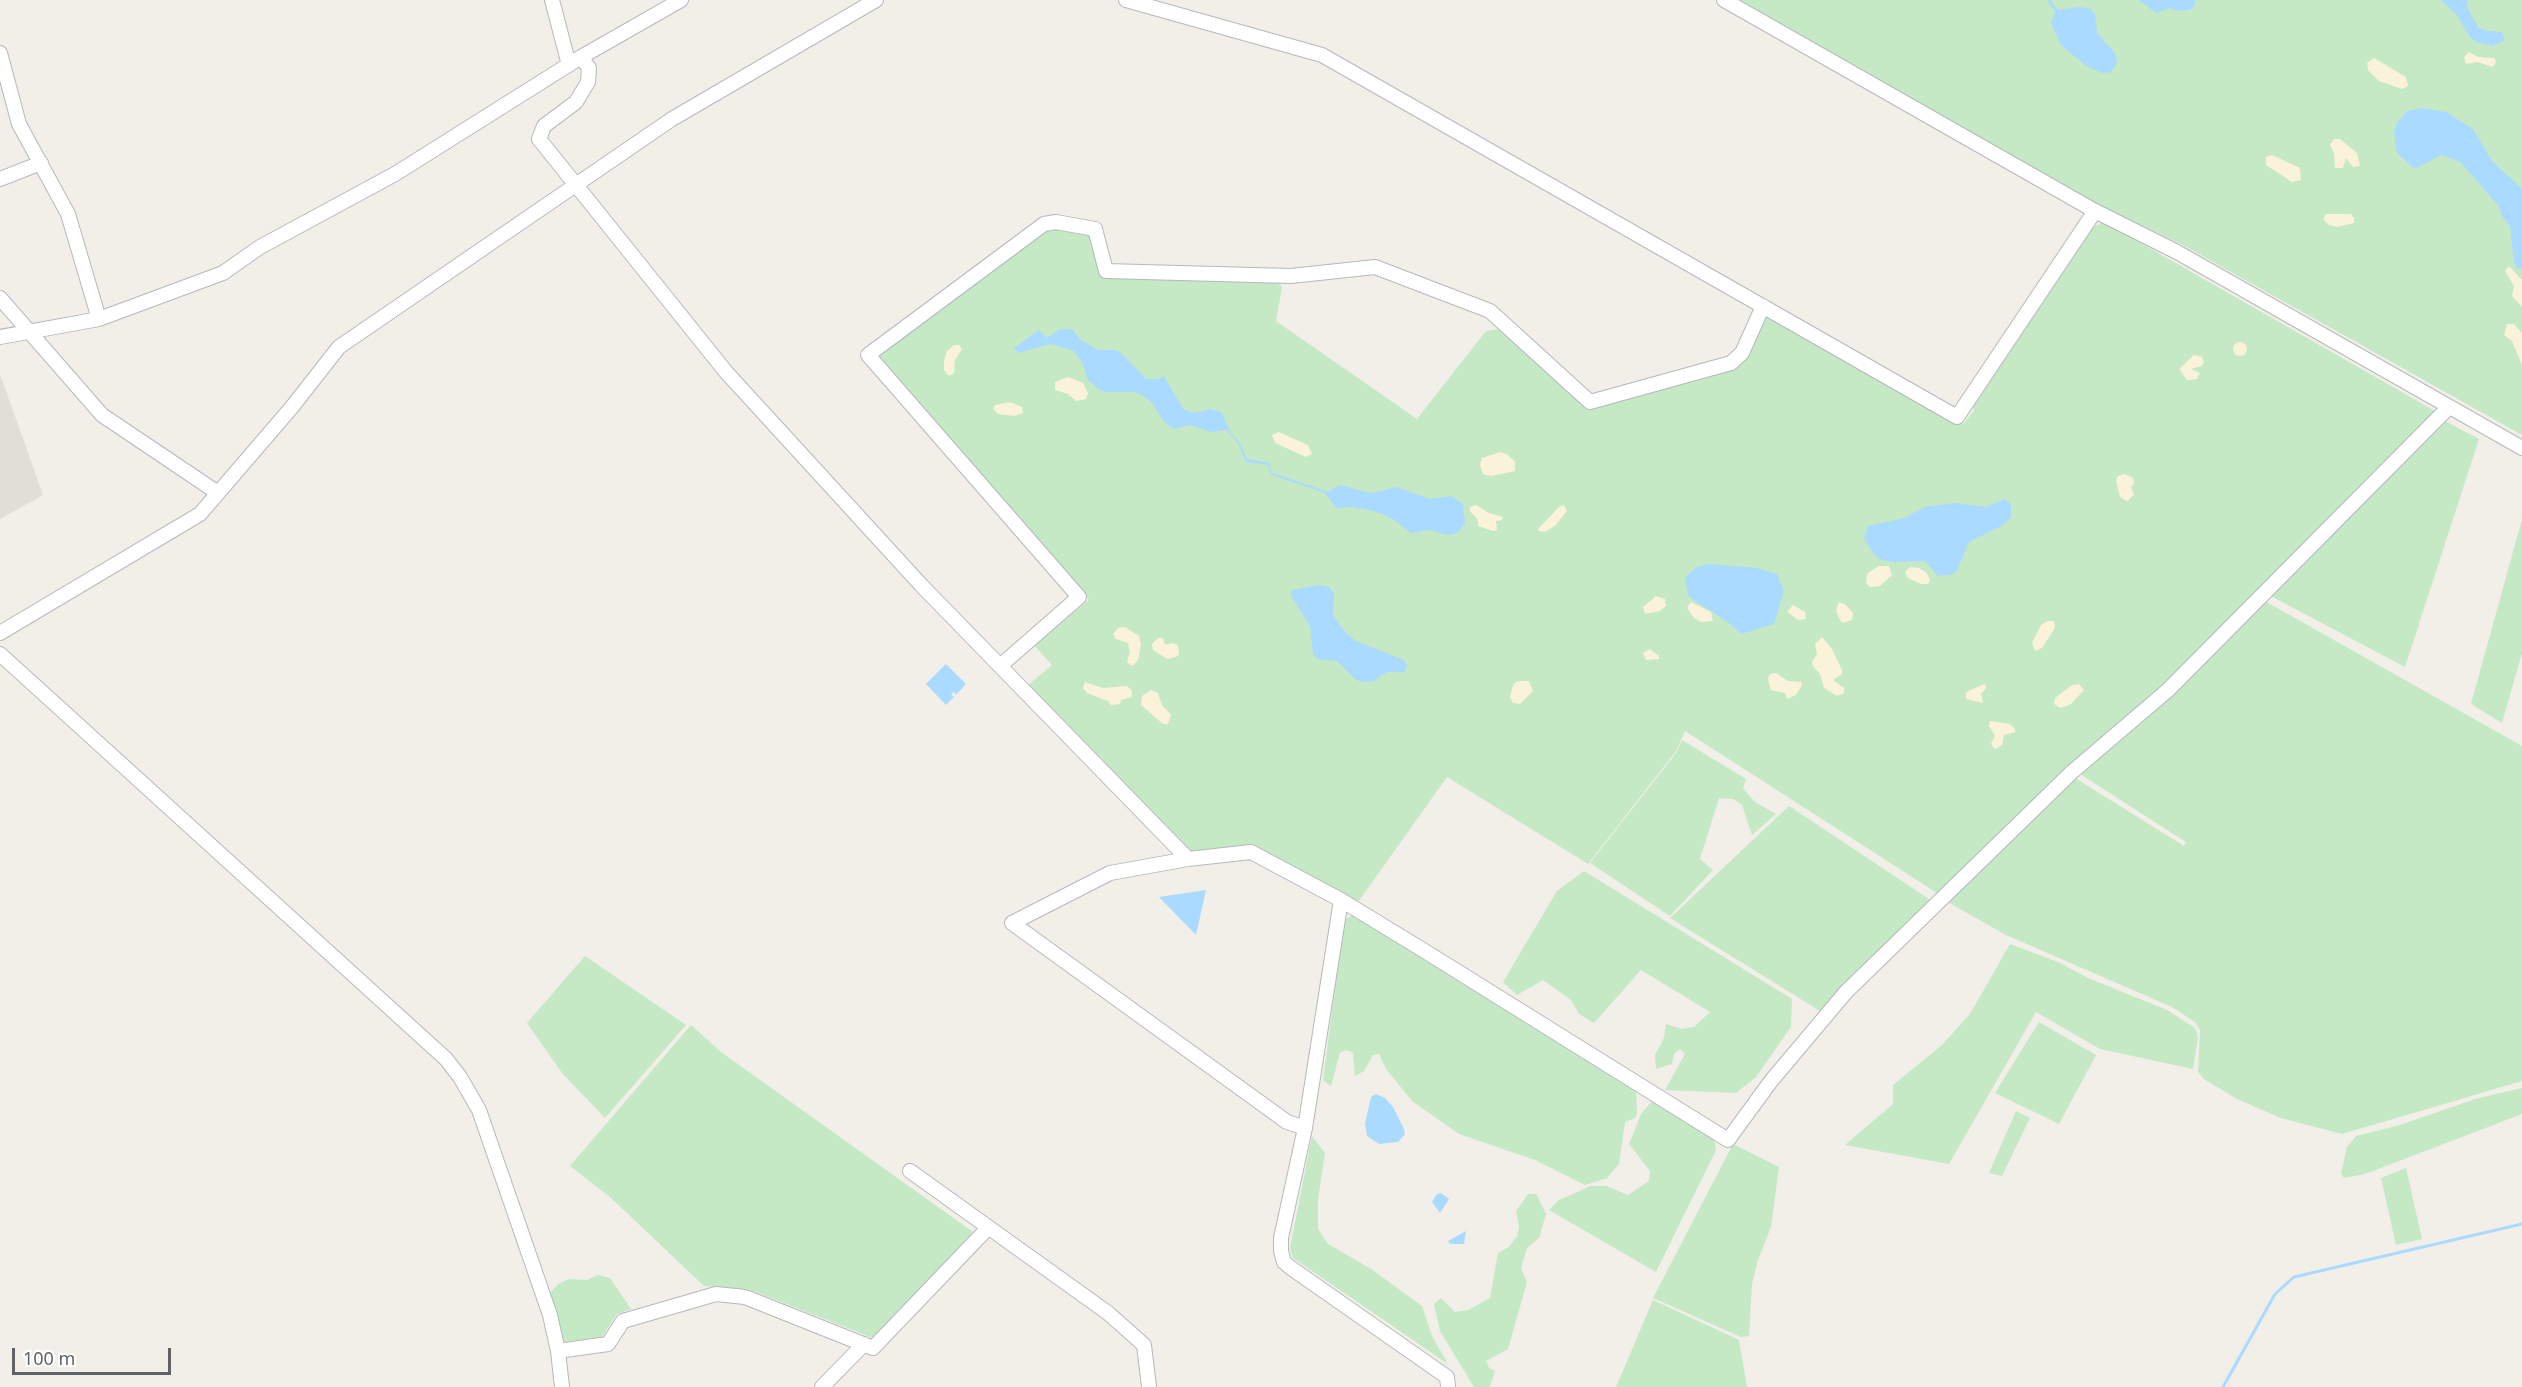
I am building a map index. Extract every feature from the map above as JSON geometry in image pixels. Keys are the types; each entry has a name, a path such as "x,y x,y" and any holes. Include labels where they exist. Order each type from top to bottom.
{"street":[{"path":"552,0 569,65"},
{"path":"0,337 99,319 223,273 260,247 395,174 581,57 681,0"},
{"path":"0,633 200,514 339,347 672,119 876,0"},
{"path":"1126,0 1322,55 1957,417 2096,210"},
{"path":"1724,0 2096,210 2177,252 2522,448"},
{"path":"0,53 20,124 68,214 99,319"},
{"path":"581,57 589,68 588,82 576,102 544,126 539,139 726,372 922,586 1188,859"},
{"path":"0,179 41,163"},
{"path":"1000,666 1079,597 868,355 1044,224 1056,222 1095,229 1106,271 1291,276 1375,267 1490,311 1590,402 1731,363 1742,353 1763,306"},
{"path":"0,298 102,415 219,493"},
{"path":"1305,1128 1287,1122 1012,923 1099,876 1188,859 1251,852 1341,900 1728,1140 1771,1081 1846,992 2072,772 2168,690 2449,407"},
{"path":"0,654 122,762 453,1068 479,1110 550,1315 558,1351 562,1387"},
{"path":"1341,900 1305,1128 1281,1238 1284,1262 1447,1377 1448,1387"},
{"path":"910,1171 1108,1313 1144,1345 1149,1387"},
{"path":"558,1351 608,1344 623,1321 716,1294 745,1298 873,1348 988,1228"},
{"path":"822,1387 864,1344"}],"shaded area":[{"path":"0,374 43,495 0,519"}],"green space":[{"path":"1736,0 2522,0 2522,435 2181,244 2108,210"},
{"path":"2104,222 2435,411 2165,685 1937,893 1685,731 1676,751 1588,864 1447,777 1358,902 1253,847 1242,845 1190,855 1027,686 1052,665 1033,644 1089,600 880,361 880,353 1047,229 1056,227 1089,233 1093,238 1101,276 1277,282 1282,287 1276,321 1417,419 1486,331 1500,329 1590,409 1736,367 1746,358 1767,315 1963,424 1974,411 1972,404 2093,227"},
{"path":"2445,421 2479,439 2405,667 2269,595"},
{"path":"2522,519 2522,653 2502,723 2471,704"},
{"path":"2263,600 2522,746 2522,1081 2342,1134 2281,1118 2237,1099 2204,1079 2198,1072 2200,1030 2195,1022 2172,1007 2006,935 1946,901 2075,778 2184,846 2186,842 2080,774"},
{"path":"1682,740 1746,779 1743,788 1755,802 1776,814 1752,835 1742,805 1733,799 1719,798 1700,859 1713,870 1670,916 1590,863 1676,753"},
{"path":"1789,806 1932,901 1820,1011 1670,918"},
{"path":"1584,871 1792,999 1791,1027 1756,1077 1736,1093 1665,1090 1685,1054 1680,1049 1674,1054 1672,1064 1656,1069 1655,1055 1664,1038 1666,1024 1682,1029 1694,1027 1710,1012 1641,970 1594,1023 1579,1014 1571,1000 1543,980 1517,995 1503,982 1557,891"},
{"path":"1353,915 1636,1092 1637,1113 1635,1118 1625,1122 1619,1164 1607,1178 1585,1185 1535,1160 1459,1134 1412,1101 1386,1069 1379,1054 1373,1055 1364,1071 1355,1076 1353,1053 1347,1050 1340,1052 1331,1086 1323,1080 1344,920"},
{"path":"2010,944 2058,962 2088,978 2167,1010 2195,1028 2198,1037 2193,1069 2100,1049 2036,1012 1949,1164 1845,1145 1893,1104 1893,1085 1942,1045 1970,1014"},
{"path":"585,956 686,1025 605,1118 562,1073 527,1023"},
{"path":"2039,1022 2096,1055 2059,1124 1995,1093"},
{"path":"691,1025 721,1052 973,1232 873,1338 748,1289 704,1286 610,1197 570,1166"},
{"path":"2522,1088 2522,1114 2365,1174 2344,1178 2341,1174 2347,1147 2356,1136 2400,1125 2475,1099"},
{"path":"1653,1100 1714,1139 1716,1150 1656,1272 1549,1210 1559,1200 1591,1186 1606,1186 1628,1195 1649,1181 1650,1171 1629,1144 1641,1114"},
{"path":"2016,1111 2030,1118 2002,1176 1989,1173"},
{"path":"1312,1136 1325,1153 1318,1199 1318,1229 1328,1244 1371,1269 1422,1306 1432,1336 1448,1364 1293,1258 1290,1248"},
{"path":"1733,1144 1779,1167 1771,1227 1758,1260 1752,1284 1749,1336 1741,1337 1653,1298"},
{"path":"2406,1168 2422,1239 2396,1245 2381,1178"},
{"path":"1528,1194 1536,1194 1546,1214 1539,1238 1527,1248 1521,1268 1527,1282 1508,1349 1486,1361 1489,1368 1495,1371 1490,1387 1474,1387 1440,1331 1434,1304 1441,1298 1455,1312 1468,1310 1490,1298 1498,1253 1509,1247 1517,1236 1519,1227 1516,1211"},
{"path":"598,1275 610,1278 631,1309 617,1314 602,1337 562,1342 550,1293 558,1284 569,1279 587,1280"},
{"path":"1653,1300 1739,1340 1747,1387 1616,1387"}],"sand":[{"path":"2469,52 2478,57 2494,58 2496,62 2493,67 2477,62 2466,64 2464,57"},
{"path":"2374,58 2406,77 2408,86 2402,89 2379,81 2368,70 2367,63"},
{"path":"2334,139 2340,139 2357,153 2360,166 2353,167 2346,158 2343,168 2335,168 2334,153 2330,145"},
{"path":"2272,155 2300,168 2301,180 2292,182 2266,165 2266,157"},
{"path":"2326,214 2351,214 2354,223 2337,227 2329,225 2323,219"},
{"path":"2509,266 2522,280 2522,307 2512,296 2514,286 2505,271"},
{"path":"2507,324 2514,324 2522,333 2522,365 2512,341 2504,335"},
{"path":"2240,342 2245,344 2247,349 2245,354 2240,356 2235,354 2233,349 2235,344"},
{"path":"954,345 959,345 962,349 955,360 954,373 949,376 944,370 944,361 947,351"},
{"path":"2194,355 2202,357 2204,362 2202,366 2191,369 2200,373 2197,379 2187,380 2179,369"},
{"path":"1068,377 1083,383 1088,393 1086,399 1076,401 1068,394 1055,390 1055,382"},
{"path":"1010,402 1022,407 1023,413 1014,416 998,414 993,409 995,405"},
{"path":"1279,432 1308,445 1312,454 1306,457 1275,443 1272,435"},
{"path":"1500,452 1507,454 1515,462 1515,471 1491,476 1483,474 1480,465 1482,458"},
{"path":"2125,474 2133,478 2134,483 2131,487 2134,495 2127,501 2120,497 2116,480 2118,476"},
{"path":"1476,505 1489,513 1503,517 1502,520 1496,521 1497,530 1493,531 1478,526 1478,520 1470,511 1470,507"},
{"path":"1564,505 1567,511 1555,526 1545,532 1539,531 1538,529 1559,507"},
{"path":"1878,566 1889,566 1892,575 1880,586 1870,587 1866,583 1867,574"},
{"path":"1910,567 1926,572 1930,580 1928,584 1921,584 1908,578 1905,572"},
{"path":"1656,596 1665,599 1666,606 1660,611 1645,614 1643,607"},
{"path":"1691,602 1711,612 1713,621 1701,622 1694,618 1687,608"},
{"path":"1839,602 1846,605 1853,613 1852,620 1843,623 1840,620 1836,610"},
{"path":"1793,605 1805,612 1806,619 1798,620 1787,612"},
{"path":"2047,621 2054,621 2055,628 2042,648 2035,651 2032,643 2041,625"},
{"path":"1125,627 1139,636 1141,645 1138,660 1132,666 1127,662 1130,652 1128,643 1116,639 1113,634 1118,628"},
{"path":"1822,637 1832,649 1842,670 1842,674 1833,680 1844,688 1844,693 1837,696 1824,688 1820,674 1813,666 1812,662 1817,654 1815,644"},
{"path":"1158,638 1163,638 1165,645 1173,643 1178,645 1179,654 1167,659 1153,650 1152,644"},
{"path":"1650,649 1659,656 1659,659 1646,660 1643,653"},
{"path":"1776,673 1788,681 1801,682 1802,685 1796,695 1787,699 1785,693 1771,690 1768,679 1770,674"},
{"path":"1518,681 1529,681 1533,691 1520,704 1513,703 1510,697 1513,685"},
{"path":"1085,682 1103,688 1127,686 1132,691 1132,697 1121,700 1120,704 1111,705 1108,701 1087,693 1083,688"},
{"path":"1985,684 1986,688 1981,694 1983,703 1966,699 1966,693"},
{"path":"2079,684 2084,690 2071,704 2061,708 2054,704 2055,698 2072,685"},
{"path":"1151,690 1158,693 1162,705 1171,715 1168,724 1163,724 1141,705 1142,696"},
{"path":"1990,721 2010,724 2015,729 2015,732 2004,735 2002,745 1995,749 1991,744 1995,736 1989,726"}],"water":[{"path":"2047,0 2050,0 2058,10 2080,7 2092,9 2097,33 2115,53 2117,63 2111,72 2102,73 2086,66 2061,45 2051,23 2055,12"},
{"path":"2139,0 2195,0 2195,4 2190,10 2177,11 2170,8 2156,13"},
{"path":"2441,0 2468,0 2467,7 2478,27 2486,31 2502,32 2505,40 2493,46 2477,42 2470,37 2456,14"},
{"path":"2421,108 2446,112 2473,129 2492,161 2522,189 2522,269 2516,267 2514,263 2510,226 2503,218 2498,205 2460,162 2441,155 2417,168 2412,167 2397,153 2394,132 2397,123 2407,111"},
{"path":"1060,329 1072,329 1081,340 1098,350 1116,350 1146,379 1158,379 1164,376 1184,410 1194,413 1211,409 1222,413 1231,434 1239,441 1247,459 1270,463 1273,473 1328,492 1340,485 1370,493 1397,487 1429,499 1451,496 1463,504 1465,524 1457,533 1448,535 1428,530 1411,533 1391,518 1374,511 1352,507 1336,508 1325,493 1272,475 1267,465 1246,462 1238,443 1226,430 1211,432 1190,425 1174,429 1164,422 1152,403 1142,395 1133,392 1105,392 1098,389 1088,380 1083,364 1074,351 1051,344 1018,353 1014,348 1039,330 1047,338"},
{"path":"2005,499 2011,504 2011,517 2003,525 1969,542 1957,570 1951,575 1938,576 1925,561 1891,562 1880,559 1873,553 1864,538 1868,526 1905,518 1924,507 1954,503 1986,507"},
{"path":"1709,564 1756,568 1777,574 1784,591 1774,624 1741,634 1728,622 1689,597 1685,581 1687,575 1697,567"},
{"path":"1318,585 1329,587 1334,593 1333,615 1346,633 1356,641 1404,660 1407,667 1404,672 1387,672 1374,681 1364,682 1356,680 1337,661 1317,659 1313,655 1310,626 1290,594 1293,590"},
{"path":"946,664 966,684 956,695 954,692 951,694 954,697 946,705 926,684"},
{"path":"1206,890 1196,935 1159,897"},
{"path":"1376,1094 1385,1098 1393,1107 1404,1129 1405,1134 1398,1142 1379,1144 1367,1136 1365,1123 1371,1097"},
{"path":"1441,1193 1449,1199 1440,1213 1432,1202 1437,1194"},
{"path":"1466,1231 1464,1244 1450,1244 1448,1241"}],"waterway":[{"path":"2223,1387 2275,1294 2294,1277 2522,1224"}]}
